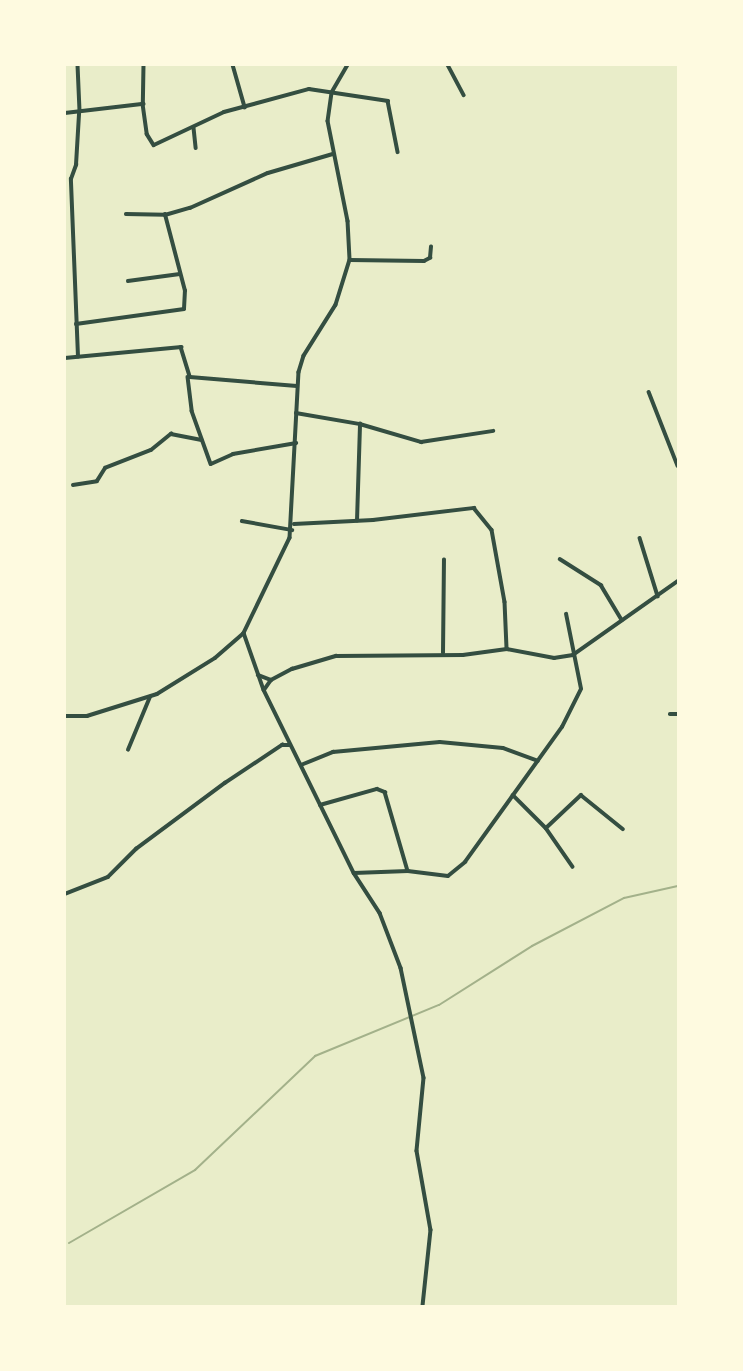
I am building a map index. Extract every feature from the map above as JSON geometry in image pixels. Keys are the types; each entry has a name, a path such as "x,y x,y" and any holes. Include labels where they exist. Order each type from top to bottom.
{"street":[{"path":"78,65 76,165 71,179 78,357"},
{"path":"144,65 147,134 154,145 245,107 303,89 388,102 398,152"},
{"path":"233,65 245,107"},
{"path":"65,716 87,716 150,697 215,658 244,633 292,530 297,386 304,356 336,305 350,260 348,221 328,121 332,93 348,65"},
{"path":"448,65 464,95"},
{"path":"65,113 144,104"},
{"path":"194,128 196,148"},
{"path":"126,214 165,215 268,173 333,154"},
{"path":"76,324 184,309 187,302 165,215"},
{"path":"350,260 424,261 430,258 431,247"},
{"path":"128,281 180,274"},
{"path":"65,358 181,347 188,377 186,385 201,440 211,464 233,454 296,443"},
{"path":"188,377 297,386"},
{"path":"649,392 678,466"},
{"path":"296,413 360,424 421,442 493,430"},
{"path":"357,521 360,424"},
{"path":"73,485 97,481 105,468 151,450 172,434 201,440"},
{"path":"294,523 357,521 474,508 485,517 496,545 507,649"},
{"path":"242,521 292,530"},
{"path":"640,538 658,596"},
{"path":"560,559 601,585 622,620"},
{"path":"443,654 444,560"},
{"path":"264,690 271,680 336,656 443,654 507,649 554,658 573,655 678,581"},
{"path":"354,873 408,871 454,874 538,761 581,689 566,614"},
{"path":"244,633 264,690 290,745 354,873 380,913 396,953 421,1054 424,1078 417,1151 431,1230 423,1306"},
{"path":"258,675 271,680"},
{"path":"128,750 150,697"},
{"path":"670,714 678,714"},
{"path":"282,745 284,732"},
{"path":"301,765 333,752 427,742 503,748 538,761"},
{"path":"65,894 108,877 147,841 282,745 290,745"},
{"path":"320,805 377,789 385,792 408,871"},
{"path":"513,795 546,828 573,867"},
{"path":"546,828 580,795 623,829"}],"waterway":[{"path":"69,1243 195,1170 315,1056 439,1005 532,946 624,898 678,886"}]}
